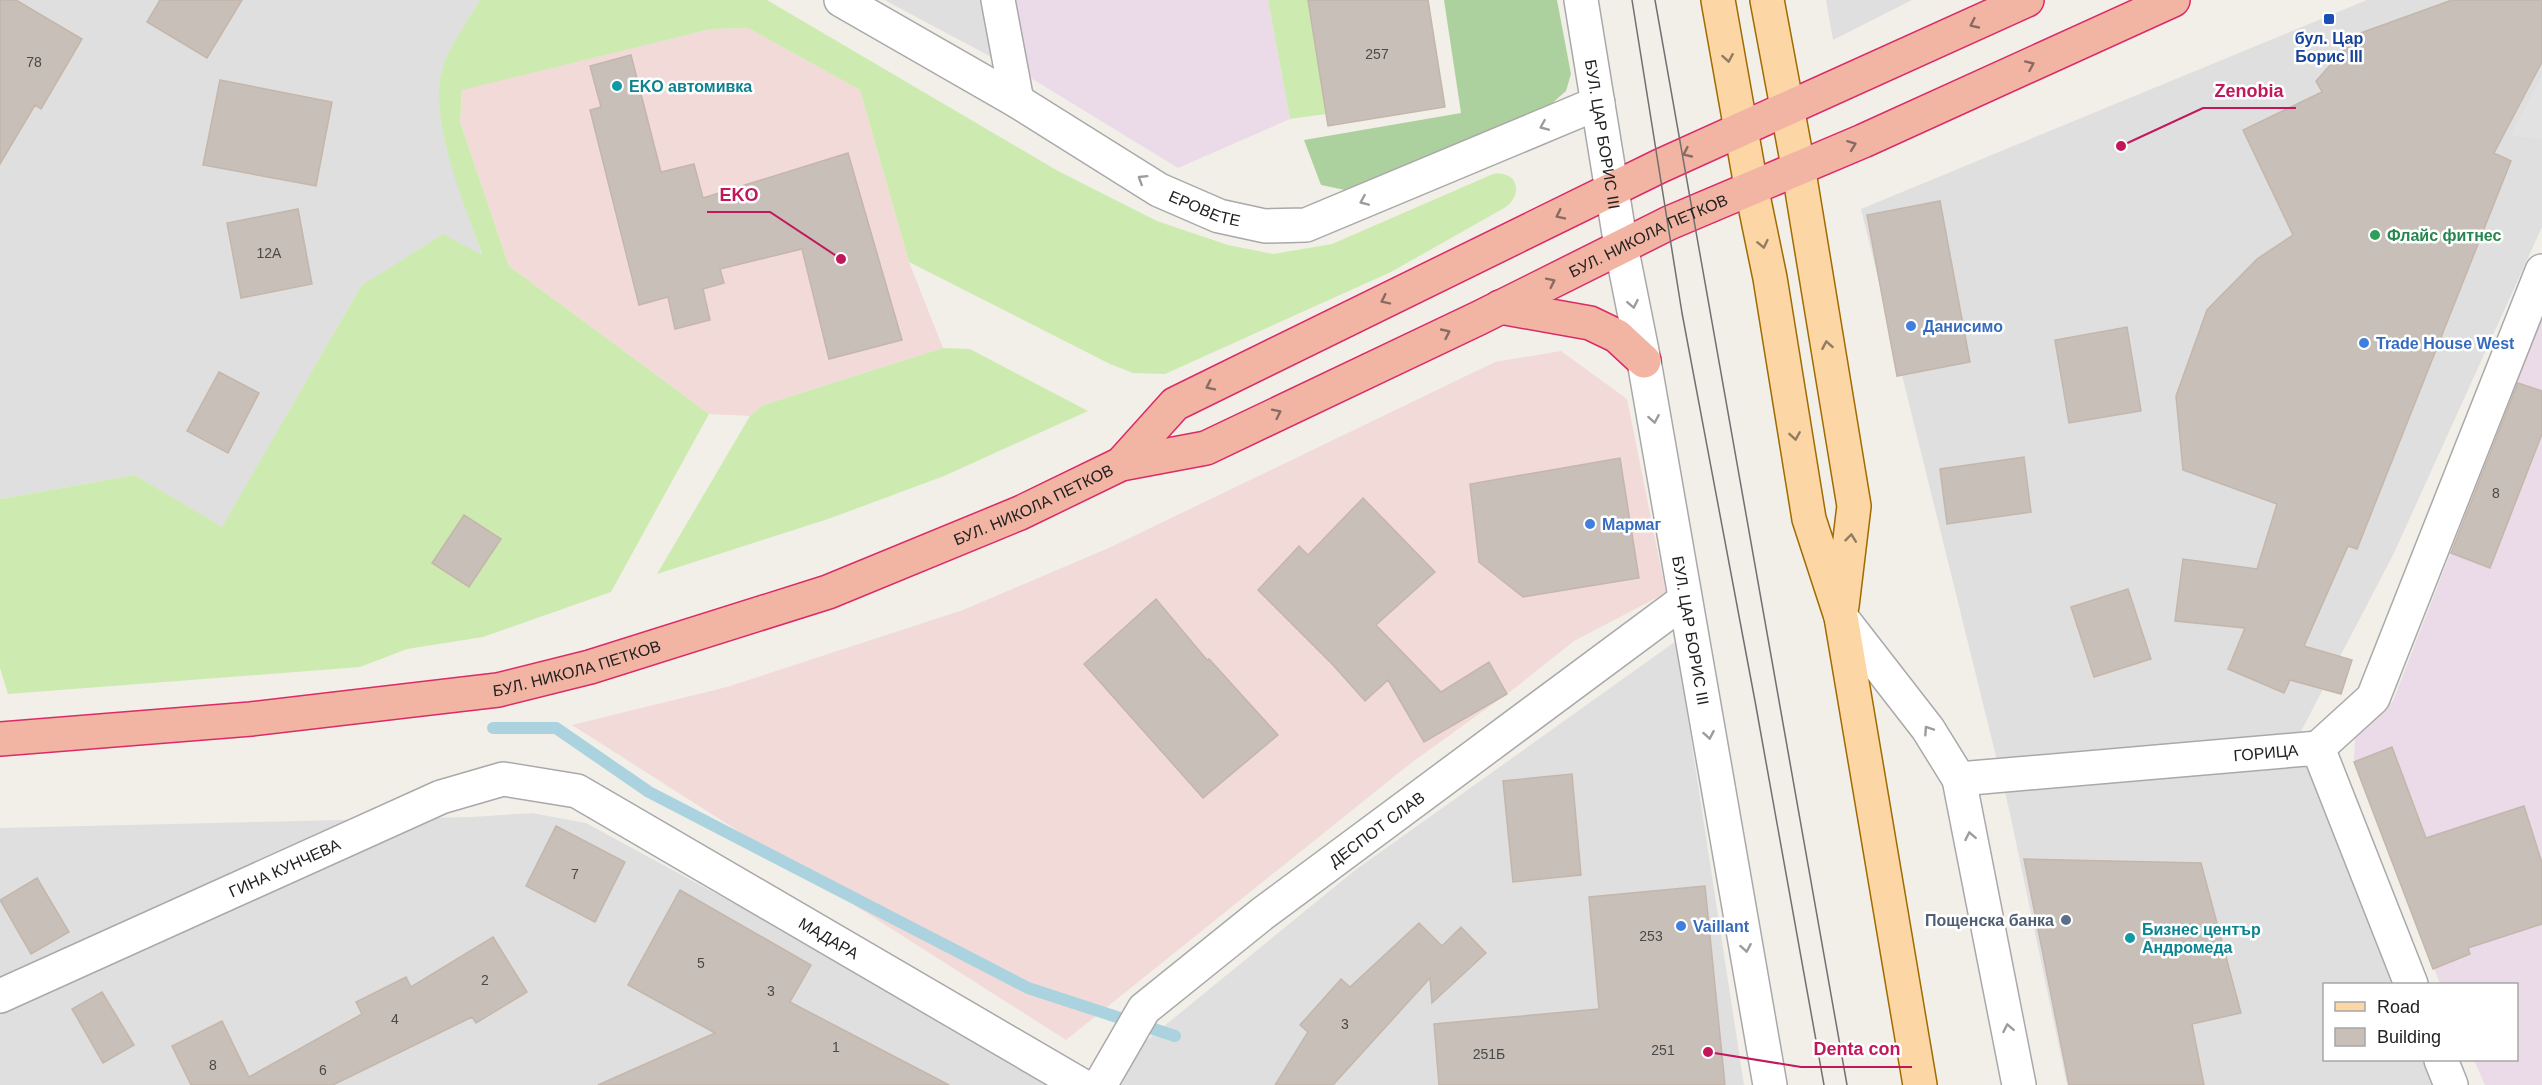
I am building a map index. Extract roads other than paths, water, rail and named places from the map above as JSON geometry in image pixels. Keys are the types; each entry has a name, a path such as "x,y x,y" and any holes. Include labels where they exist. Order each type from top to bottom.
{"highway":[{"name":"БУЛ. НИКОЛА ПЕТКОВ","path":"1121,464 1175,404 1740,128 2027,0"},
{"name":"БУЛ. НИКОЛА ПЕТКОВ","path":"0,740 251,719 498,690 590,667 828,592 1020,513 1121,464 1206,448 1500,307 1621,246 1751,186 1863,141 2173,0"},
{"path":"1500,307 1590,323 1617,336 1644,361"}],"main road":[{"path":"1718,0 1740,128 1770,278 1809,519 1841,617 1920,1085"},
{"path":"1767,0 1798,166 1854,506 1841,617"}],"street":[{"name":"ЕРОВЕТЕ","path":"841,0 1017,101 1159,190 1220,216 1265,226 1306,225 1598,103"},
{"path":"998,0 1017,101"},
{"name":"БУЛ. ЦАР БОРИС III","path":"1581,0 1621,246 1644,361 1770,1085"},
{"path":"2318,748 2373,698 2542,271"},
{"name":"ДЕСПОТ СЛАВ","path":"1100,1085 1144,1009 1262,914 1685,600"},
{"path":"1841,617 1928,729 1959,779 2019,1085"},
{"name":"ГОРИЦА","path":"1959,779 2318,748 2411,983"},
{"name":"ГИНА КУНЧЕВА","path":"0,996 441,797 503,779 577,791"},
{"name":"МАДАРА","path":"577,791 1082,1085"},
{"path":"2442,1061 2451,1085"}],"waterway":[{"path":"493,728 556,728 649,792 1028,988 1175,1036"}],"tram line":[{"path":"1632,0 1682,313 1824,1085"},
{"path":"1655,0 1847,1085"}],"place":[{"name":"бул. Цар Борис ІІІ","path":"2329,19"},
{"name":"EKO автомивка","path":"617,86"},
{"name":"Zenobia","path":"2121,146"},
{"name":"Флайс фитнес","path":"2375,235"},
{"name":"EKO","path":"841,259"},
{"name":"Данисимо","path":"1911,326"},
{"name":"Trade House West","path":"2364,343"},
{"name":"Мармаг","path":"1590,524"},
{"name":"Пощенска банка","path":"2066,920"},
{"name":"Vaillant","path":"1681,926"},
{"name":"Бизнес център Андромеда","path":"2130,938"},
{"name":"Denta con","path":"1708,1052"}]}
